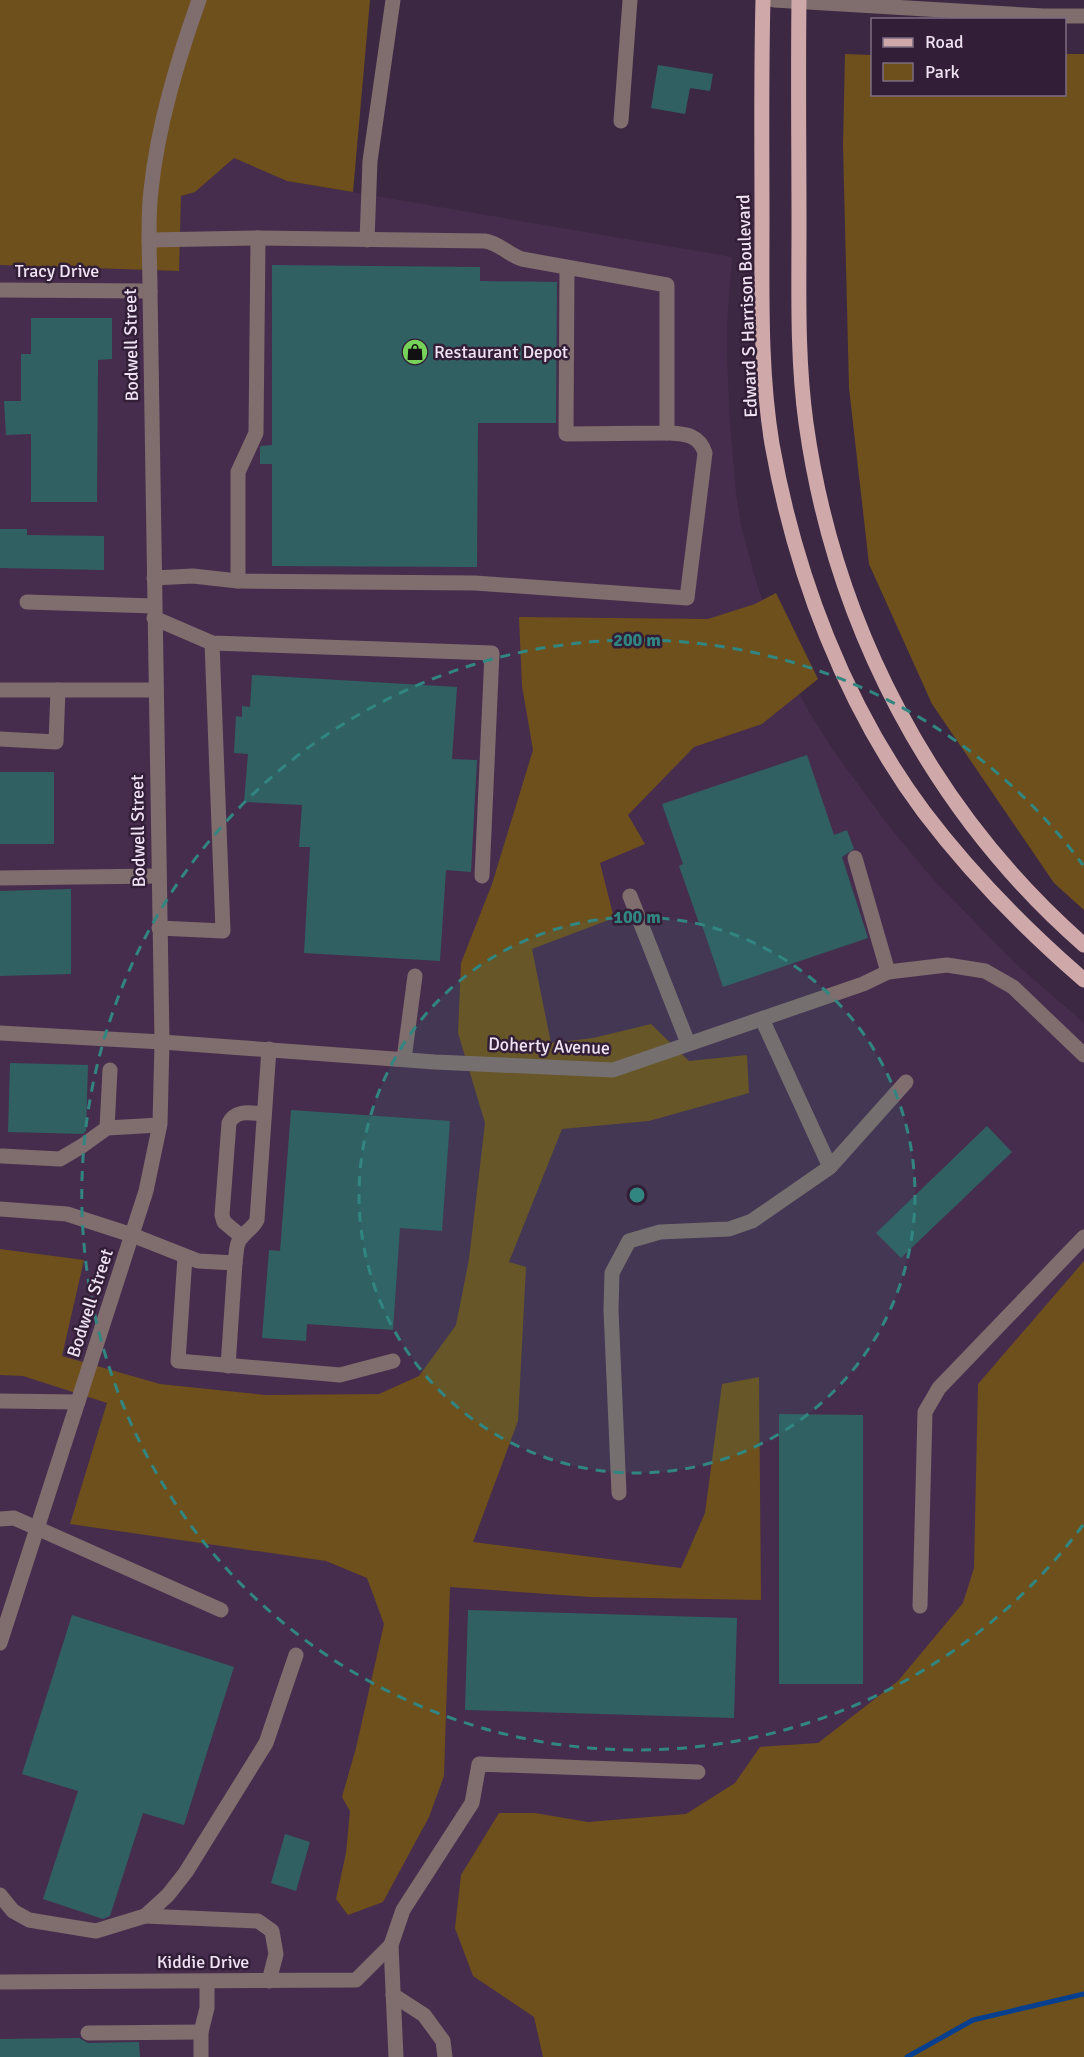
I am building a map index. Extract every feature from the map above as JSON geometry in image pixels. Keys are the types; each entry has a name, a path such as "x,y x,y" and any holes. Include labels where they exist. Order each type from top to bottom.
{"main road":[{"name":"Edward S Harrison Boulevard","path":"763,0 762,242 765,374 772,442 785,507 803,570 827,635 854,696 886,754 922,810 964,862 1010,912 1084,980"},
{"path":"799,1 800,354 806,421 817,488 833,552 855,616 881,677 912,736 968,820 1033,896 1084,945"}],"street":[{"name":"Bodwell Street","path":"0,1643 132,1235 152,1169 159,1125 162,1042 154,612 151,192 163,118 199,0"},
{"path":"367,240 370,160 393,0"},
{"path":"621,121 630,0"},
{"path":"774,0 1043,16 1084,16"},
{"path":"150,240 258,238 485,241 496,244 509,254 522,259 667,285 667,433"},
{"path":"238,581 238,472 256,434 258,238"},
{"path":"154,578 193,576 238,581 475,583 687,598 705,453 695,437 686,434 566,434 567,268"},
{"name":"Tracy Drive","path":"0,290 150,291"},
{"path":"27,602 154,612 212,643 492,653 482,876"},
{"path":"159,928 223,931 212,643"},
{"path":"0,690 156,690"},
{"path":"0,739 56,742 58,690"},
{"path":"855,858 888,972"},
{"path":"0,878 158,876"},
{"path":"630,896 688,1043"},
{"name":"Doherty Avenue","path":"0,1033 614,1070 863,984 888,972 947,964 985,971 1013,987 1084,1055"},
{"path":"404,1059 415,976"},
{"path":"762,1019 830,1167"},
{"path":"228,1366 238,1243 253,1228 257,1220 269,1049"},
{"path":"107,1128 110,1070"},
{"path":"619,1493 610,1310 612,1273 629,1241 660,1232 729,1229 752,1221 830,1167 906,1082"},
{"path":"242,1237 224,1222 222,1215 229,1122 232,1116 239,1113 264,1114"},
{"path":"2,1156 60,1159 107,1128 159,1125"},
{"path":"0,1209 67,1214 132,1235 198,1261 235,1263"},
{"path":"920,1606 925,1412 939,1388 1084,1237"},
{"path":"185,1257 178,1361 340,1375 393,1361"},
{"path":"0,1401 78,1402"},
{"path":"0,1519 14,1518 221,1610"},
{"path":"145,1916 168,1895 186,1872 266,1743 296,1655"},
{"path":"396,2057 391,1945 403,1910 472,1803 479,1764 698,1772"},
{"path":"0,1895 13,1911 29,1920 96,1931 145,1916 258,1921 272,1931 276,1953 269,1981"},
{"name":"Kiddie Drive","path":"0,1982 356,1980 391,1945"},
{"path":"201,2057 201,2032 207,2008 207,1982"},
{"path":"393,1995 424,2015 443,2041 445,2057"},
{"path":"88,2033 201,2032"}],"shaded area":[{"path":"234,158 287,181 732,257 727,358 736,493 741,526 757,584 778,647 792,679 806,707 833,750 888,825 931,877 1016,964 1084,1023 1084,1534 534,2016 543,2057 0,2057 0,265 178,271 181,196 195,192"}],"green space":[{"path":"0,0 370,0 353,192 287,181 234,158 195,192 181,196 179,271 0,265"},
{"path":"845,54 871,55 871,96 1066,96 1066,54 1084,54 1084,910 1054,883 932,704 869,564 849,388 843,145"},
{"path":"776,593 818,679 762,724 694,747 628,815 645,844 600,863 614,918 532,949 551,1043 593,1038 651,1024 689,1061 747,1055 749,1093 649,1121 562,1129 509,1262 526,1267 518,1421 473,1542 681,1568 705,1513 722,1384 759,1377 761,1600 590,1597 450,1587 444,1776 429,1817 383,1902 348,1915 336,1899 346,1853 350,1811 342,1797 356,1748 384,1624 367,1578 326,1561 70,1524 107,1403 23,1376 0,1375 0,1249 84,1260 62,1356 160,1384 265,1395 379,1394 419,1376 456,1325 469,1259 485,1123 458,1033 461,963 492,884 533,750 522,686 519,617 708,619 755,604"},
{"path":"1084,1261 1084,2057 543,2057 534,2017 473,1976 455,1928 461,1875 499,1813 535,1813 588,1822 686,1814 735,1783 760,1747 818,1743 898,1681 963,1603 974,1568 978,1384"}],"building":[{"path":"658,65 713,74 710,91 690,88 685,114 651,108"},
{"name":"Restaurant Depot","path":"272,265 480,267 480,281 557,282 556,423 478,423 477,567 272,566 272,464 260,464 260,447 272,445"},
{"path":"31,318 112,318 112,359 98,360 97,502 31,502 31,434 6,435 4,401 21,401 21,354 31,354"},
{"path":"0,529 27,529 27,535 104,536 104,570 0,568"},
{"path":"252,675 457,687 452,759 477,760 471,872 446,870 440,961 304,953 310,847 299,847 302,805 244,802 248,754 234,753 236,716 242,717 242,706 250,707"},
{"path":"807,755 834,835 847,830 854,849 842,857 868,938 723,987 679,866 683,864 662,804"},
{"path":"0,772 54,772 54,844 0,844"},
{"path":"71,889 71,974 0,976 0,891"},
{"path":"10,1063 88,1065 86,1131 83,1134 8,1132"},
{"path":"291,1110 450,1121 442,1231 400,1228 393,1330 307,1324 306,1341 262,1338 269,1250 280,1251"},
{"path":"987,1126 1012,1152 901,1258 876,1233"},
{"path":"779,1414 863,1415 863,1684 779,1684"},
{"path":"468,1610 737,1618 734,1718 465,1710"},
{"path":"72,1615 234,1667 184,1825 143,1813 110,1916 103,1919 43,1899 78,1791 22,1774"},
{"path":"285,1834 310,1842 296,1891 271,1883"},
{"path":"79,2038 88,2043 139,2042 140,2057 0,2057 0,2039"}],"waterway":[{"path":"907,2057 973,2020 1084,1994"}],"place":[{"name":"Restaurant Depot","path":"415,352"}]}
